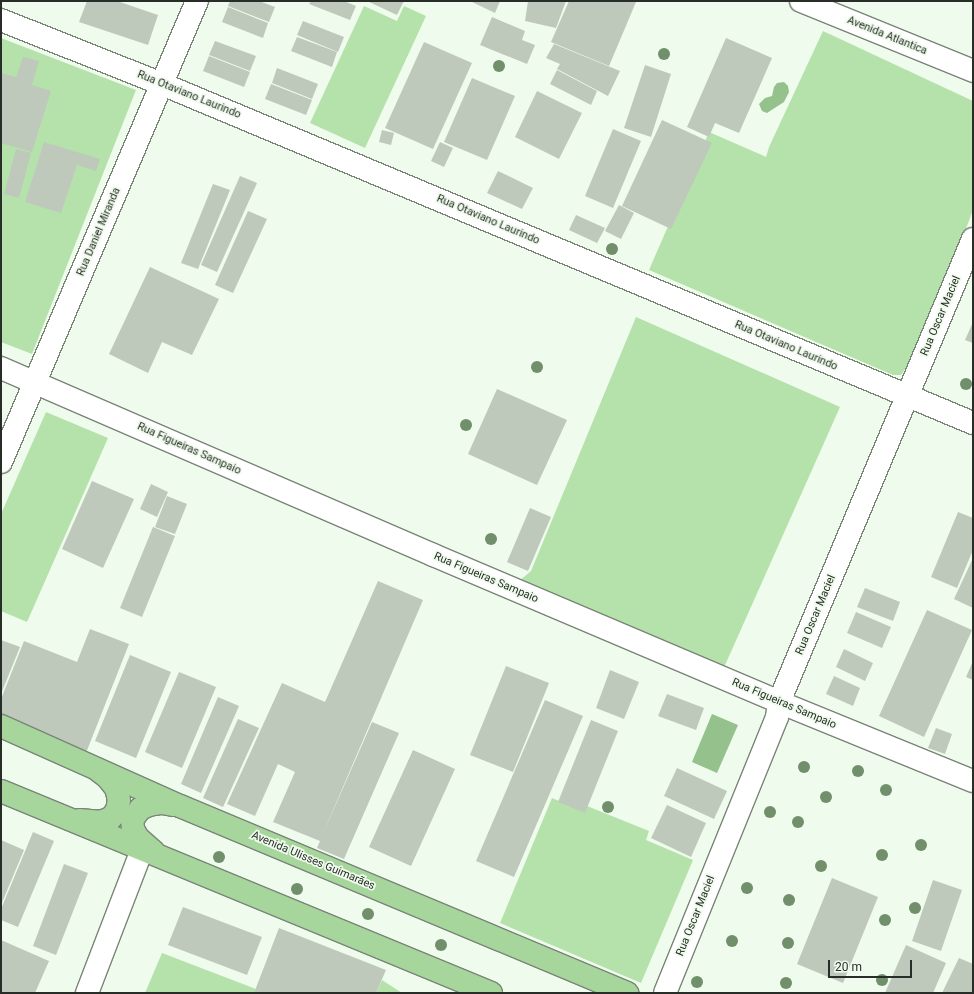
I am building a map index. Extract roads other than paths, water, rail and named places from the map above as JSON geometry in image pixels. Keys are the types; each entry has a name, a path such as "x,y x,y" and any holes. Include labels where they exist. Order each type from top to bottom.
{"main road":[{"name":"Avenida Ulisses Guimarães","path":"1,726 180,806 627,993"},
{"path":"56,814 84,822 100,822 111,818 117,810 120,800 116,788 107,777 88,764"},
{"path":"1,791 491,993"},
{"path":"152,854 138,838 133,829 132,820 140,809 149,805 162,803 180,806"}],"street":[{"name":"Rua Daniel Miranda","path":"1,462 196,1"},
{"name":"Avenida Atlantica","path":"801,1 973,71"},
{"name":"Rua Otaviano Laurindo","path":"1,20 162,84 973,424"},
{"name":"Rua Oscar Maciel","path":"664,993 777,717 779,702 973,239"},
{"name":"Rua Figueiras Sampaio","path":"1,368 433,556 779,702 973,781"},
{"path":"86,993 152,854"}]}
